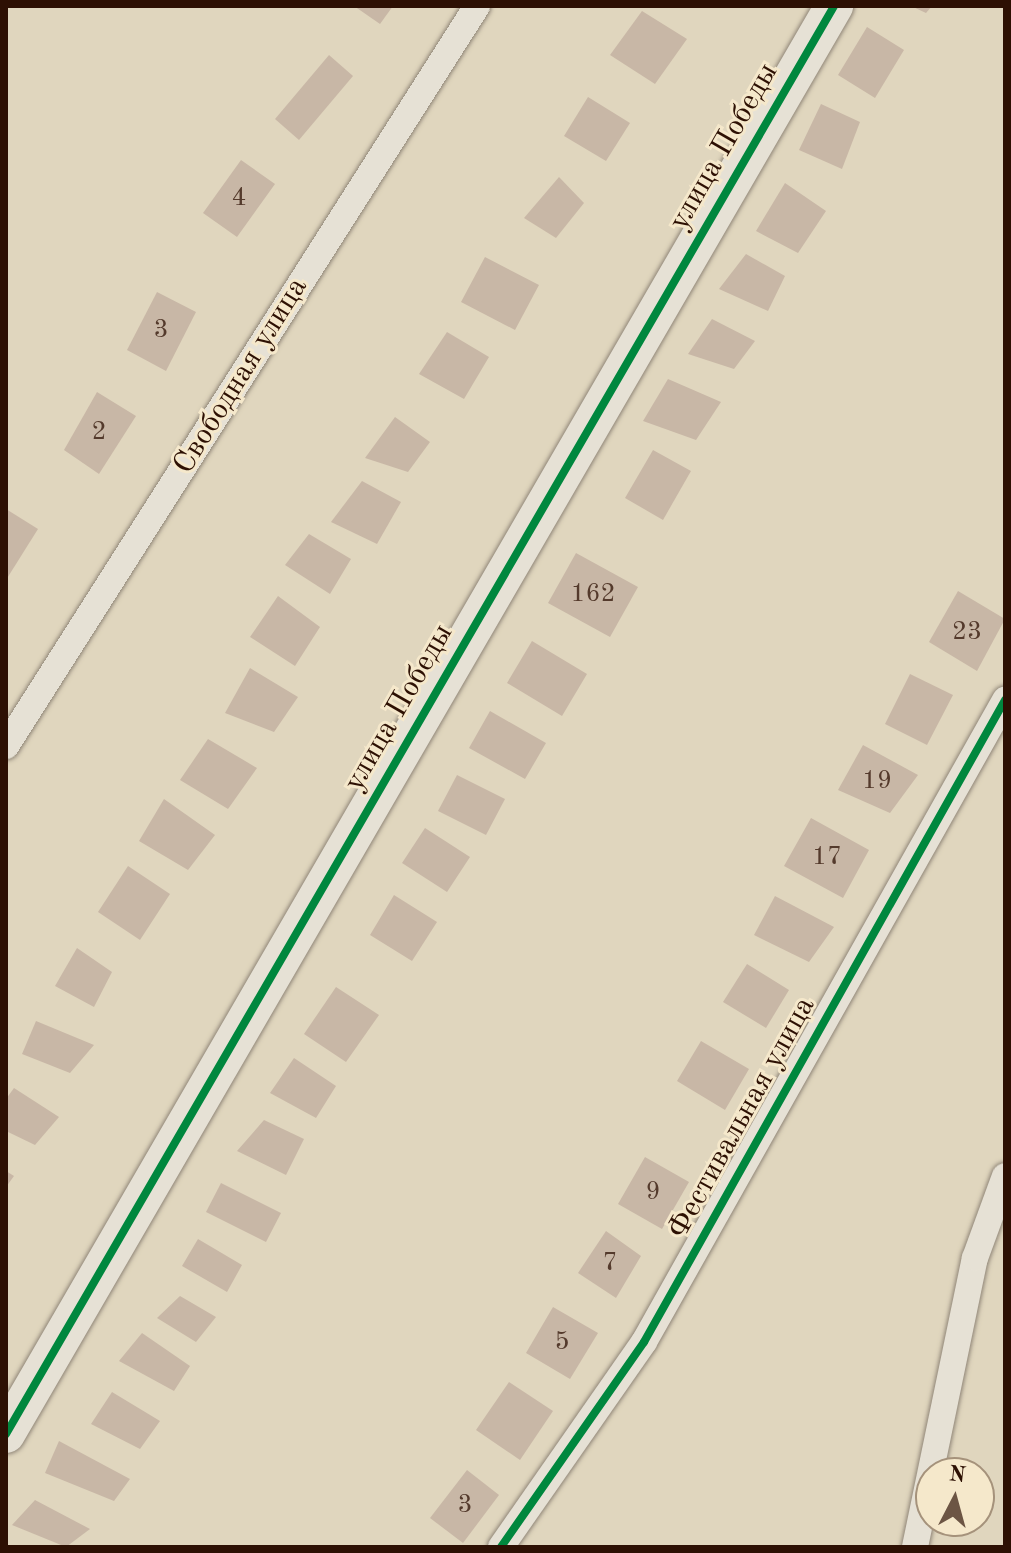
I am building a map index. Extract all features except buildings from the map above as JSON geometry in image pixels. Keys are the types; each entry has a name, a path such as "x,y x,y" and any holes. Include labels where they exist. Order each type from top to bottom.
{"street":[{"name":"Свободная улица","path":"6,746 477,6"},
{"name":"улица Победы","path":"6,1434 834,6"},
{"name":"Фестивальная улица","path":"501,1547 644,1342 1005,700"},
{"path":"915,1547 975,1258 1005,1176"}],"cycle path":[{"path":"6,1434 834,6"},
{"path":"501,1547 644,1342 1005,700"}]}
